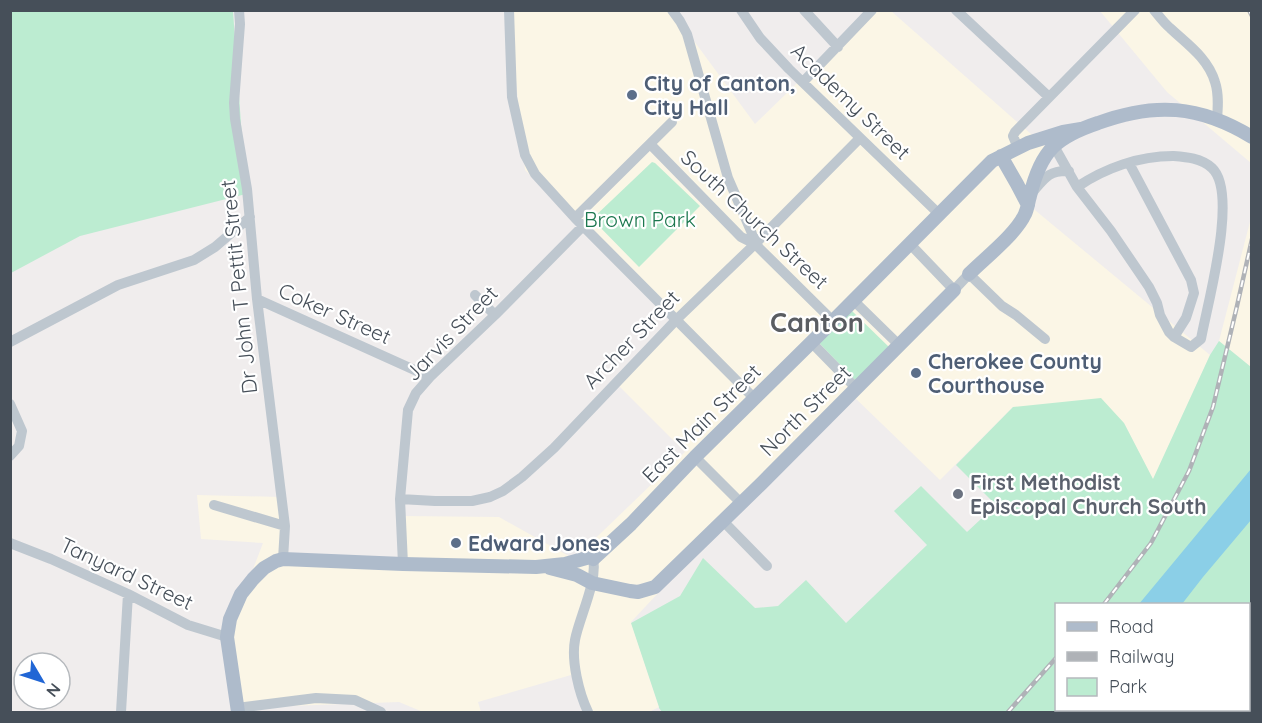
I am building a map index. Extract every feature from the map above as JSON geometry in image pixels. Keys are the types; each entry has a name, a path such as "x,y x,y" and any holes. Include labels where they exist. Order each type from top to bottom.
{"main road":[{"path":"1081,129 1109,118 1153,110 1175,109 1217,119 1251,137"},
{"name":"East Main Street","path":"593,559 631,524 992,161 1018,148 1063,132 1081,129"},
{"name":"North Street","path":"969,274 1021,221 1043,160 1054,146 1081,129"},
{"path":"1001,156 1029,201"},
{"name":"North Street","path":"592,583 638,592 646,591 660,583 954,290"},
{"path":"237,710 227,637 230,619 241,594 264,568 276,561 283,559 547,567 590,557 593,559"},
{"path":"547,567 577,575 592,583"}],"street":[{"name":"Dr John T Pettit Street","path":"239,10 235,119 246,178 257,299 285,526 283,559"},
{"path":"509,10 512,97 525,155 535,174 575,218 755,399"},
{"path":"672,10 687,34 728,178 752,231 755,244"},
{"name":"Academy Street","path":"741,10 760,39 939,214"},
{"path":"804,10 838,46"},
{"path":"802,82 872,10"},
{"path":"956,10 1049,98"},
{"path":"1018,148 1013,136 1015,132 1135,10"},
{"path":"1154,10 1168,27 1200,55 1213,75 1217,91 1217,119"},
{"path":"575,218 672,122"},
{"name":"Archer Street","path":"400,499 472,501 503,491 522,477 554,448 639,356 860,138"},
{"name":"South Church Street","path":"650,144 741,237 755,244 834,321"},
{"path":"1054,146 1077,187 1111,231 1149,287 1169,332 1191,347 1201,339 1218,256 1223,196 1219,178 1213,169 1203,162 1190,158 1148,157 1095,175 1077,187"},
{"path":"1129,163 1191,280 1194,293 1186,318 1174,337"},
{"path":"1029,201 1043,180 1050,174 1068,171"},
{"path":"10,342 118,285 194,260 215,247 250,218"},
{"name":"Jarvis Street","path":"404,564 400,499 408,410 416,393 583,226"},
{"path":"910,244 954,290"},
{"path":"969,274 1002,306 1045,339"},
{"name":"North Street","path":"954,290 969,274"},
{"path":"475,295 495,315"},
{"name":"Coker Street","path":"257,299 430,377"},
{"path":"854,300 899,345"},
{"path":"811,342 856,388"},
{"path":"10,404 19,446 10,456"},
{"path":"10,424 18,436"},
{"path":"695,458 741,503"},
{"path":"213,505 285,526"},
{"path":"723,521 767,566"},
{"name":"Tanyard Street","path":"10,543 128,594 188,625 227,637"},
{"path":"588,712 573,656 575,640 592,583 593,559"},
{"path":"121,712 128,594"},
{"path":"237,710 316,698 355,700 381,712"}],"shaded area":[{"path":"509,11 672,11 755,124 871,11 891,11 1048,149 1030,206 1210,355 1153,480 1124,423 1013,407 940,480 852,395 752,493 631,622 659,707 649,712 588,712 571,675 478,702 481,712 423,712 399,702 237,708 222,637 243,595 263,543 201,539 197,495 280,497 290,563 402,567 401,516 499,517 574,559 685,452 617,384 678,323 525,170"},
{"path":"1100,11 1251,11 1251,163 1167,92"},
{"path":"1251,218 1251,367 1219,341"}],"green space":[{"path":"11,11 233,11 246,194 80,236 11,273"},
{"name":"Brown Park","path":"652,162 700,206 639,267 592,219"},
{"path":"852,311 890,348 856,381 819,343"},
{"path":"1219,341 1251,367 1251,712 662,712 659,708 631,623 680,596 703,558 755,608 778,606 806,580 846,623 927,545 894,511 921,486 967,532 996,505 956,465 1013,407 1101,398 1124,423 1153,479 1210,355"}],"water":[{"path":"1251,469 1251,520 1183,603 1140,603"}],"railway":[{"path":"1249,10 1252,16"},
{"path":"1105,603 1151,543 1189,471 1213,407 1252,239"},
{"path":"1008,712 1055,659"}],"place":[{"name":"City of Canton, City Hall","path":"632,95"},
{"name":"Cherokee County Courthouse","path":"916,373"},
{"name":"First Methodist Episcopal Church South","path":"958,494"},
{"name":"Edward Jones","path":"456,543"}],"district":[{"name":"Canton","path":"817,322"}]}
